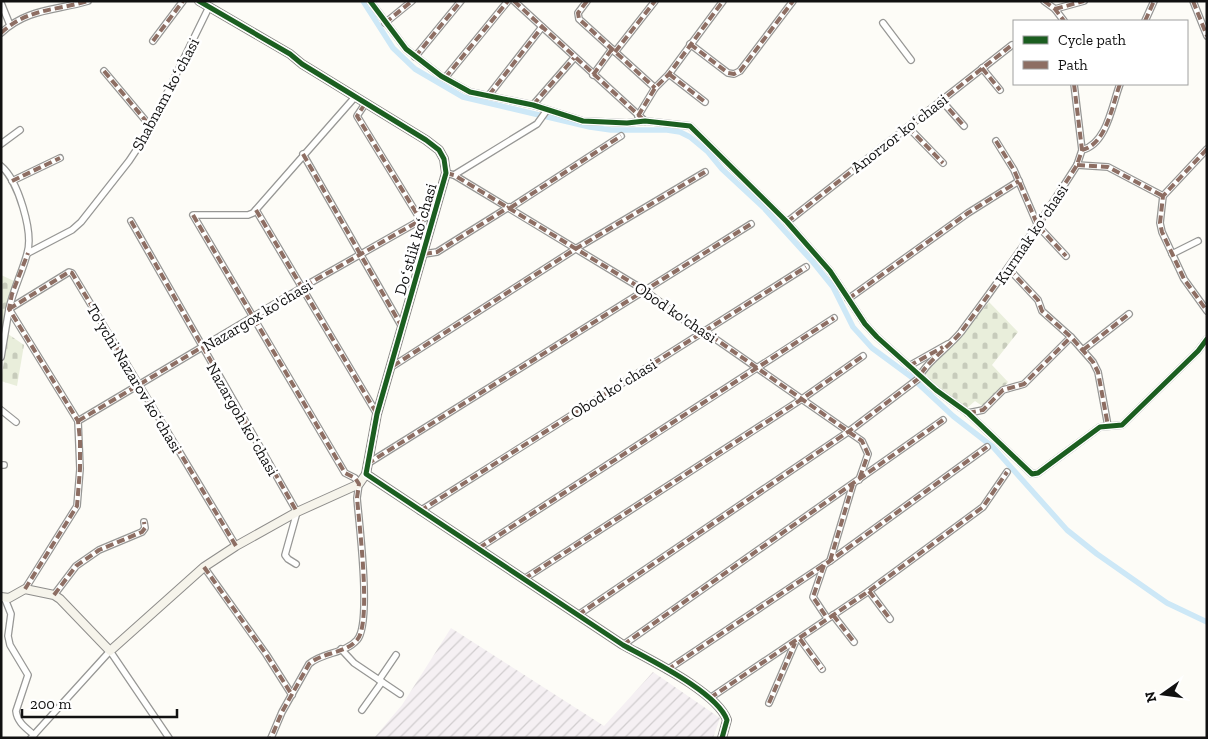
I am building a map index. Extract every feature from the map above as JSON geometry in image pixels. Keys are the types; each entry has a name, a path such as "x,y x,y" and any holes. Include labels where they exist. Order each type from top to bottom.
{"street":[{"path":"1,33 10,25 33,12 56,10 88,1"},
{"path":"153,41 183,1"},
{"name":"Doʻstlik koʻchasi","path":"199,1 271,45 290,54 302,64 365,104 426,140 439,150 450,174 402,327 393,366 378,414 366,474"},
{"path":"370,1 385,23 415,57 445,78 470,92 533,105 583,121 627,124 645,121 690,126 787,222 830,272 865,324 909,366 917,379 968,413 1032,474 1038,473 1100,428 1122,426 1207,339"},
{"path":"385,23 412,1"},
{"path":"415,57 461,1"},
{"path":"445,78 508,1"},
{"path":"514,1 574,58 645,121"},
{"path":"587,1 578,16 655,88"},
{"path":"593,75 655,1"},
{"path":"638,116 655,88 670,74 723,1"},
{"path":"690,44 728,72 734,74 740,71 793,1"},
{"path":"1044,1 1063,20"},
{"path":"1055,10 1084,1"},
{"path":"1145,20 1154,1"},
{"path":"1193,1 1207,36"},
{"path":"1,3 10,25"},
{"name":"Shabnam koʻchasi","path":"28,253 72,230 81,222 129,161 151,127 209,7"},
{"path":"882,24 911,60"},
{"path":"489,95 542,27"},
{"name":"Anorzor koʻchasi","path":"787,222 1012,45"},
{"path":"533,105 574,58"},
{"path":"982,68 1000,90"},
{"path":"104,71 151,127"},
{"path":"670,74 705,102"},
{"path":"1074,85 1082,150 1090,148 1101,137 1120,85"},
{"path":"355,97 303,154 256,210 248,215 193,215 345,473 355,478 359,484"},
{"path":"942,100 964,126"},
{"path":"365,104 357,116 420,219"},
{"path":"450,174 540,121 546,110"},
{"path":"908,127 943,163"},
{"path":"1,144 20,130"},
{"path":"424,254 437,252 621,136"},
{"path":"996,141 1004,151 1019,181 1038,226 1066,256"},
{"path":"1207,149 1164,196 1160,223 1172,254 1193,294 1207,312"},
{"name":"Kurmak koʻchasi","path":"917,379 954,341 1009,269 1077,165 1082,150"},
{"path":"303,154 402,327"},
{"path":"12,181 60,158"},
{"path":"1077,165 1108,166 1164,196"},
{"path":"1,166 12,181 25,216 28,253 14,286 1,357"},
{"path":"393,366 578,248 705,172"},
{"name":"Obod ko'chasi","path":"450,174 578,248 644,290 696,329 704,330 848,432 866,447 867,460 859,480"},
{"path":"848,299 968,213 1019,181"},
{"path":"256,210 378,414"},
{"name":"Nazargox ko'chasi","path":"78,421 253,316 437,211"},
{"name":"Nazargoh koʻchasi","path":"131,221 297,512"},
{"path":"367,464 751,224"},
{"path":"1172,254 1198,241"},
{"name":"Obod koʻchasi","path":"420,511 806,267"},
{"path":"1009,269 1038,300 1042,312 1071,337 1083,350 1098,372 1108,426"},
{"name":"To'ychi Nazarov koʻchasi","path":"9,309 72,273 236,546"},
{"path":"9,309 78,421 80,469 77,506 25,589"},
{"path":"1083,350 1129,314"},
{"path":"479,548 834,318"},
{"path":"968,413 983,410 1008,387 1024,384 1071,337"},
{"path":"909,366 954,341"},
{"path":"524,579 802,399 863,356"},
{"path":"578,615 848,432 917,379"},
{"path":"1,410 16,422"},
{"path":"623,645 943,420"},
{"path":"667,670 830,561 987,447"},
{"path":"710,698 869,591 983,507 1008,472"},
{"path":"271,738 282,712 309,664 315,659 341,650 357,640 362,620 362,562 357,498 359,484 366,474 623,645 667,670 718,703 727,720 722,738"},
{"path":"169,738 110,651 100,638 54,595 25,589 3,598 11,614 8,636 10,646 28,675 16,716 32,736 110,651 204,567 236,546 297,512 359,484"},
{"path":"830,561 853,484"},
{"path":"296,564 288,559 286,555 297,512"},
{"path":"54,595 76,566 99,550 142,532 145,528 144,522"},
{"path":"824,565 812,597 854,642"},
{"path":"204,567 266,654 292,695"},
{"path":"869,591 890,618"},
{"path":"797,641 822,669"},
{"path":"770,702 797,641"},
{"path":"341,650 354,663 400,694"},
{"path":"362,710 396,655"}],"shaded area":[{"path":"451,628 604,726 653,672 720,718 713,738 374,738 402,705"}],"green space":[{"path":"1,275 14,281 1,334"},
{"path":"989,302 1018,332 992,365 1008,382 985,408 975,401 967,408 934,385 925,373 954,344"},
{"path":"8,334 24,345 17,386 1,381"}],"waterway":[{"path":"363,1 393,48 415,69 463,97 590,127 611,130 667,130 680,132 690,137 708,152 722,169 764,208 812,261 833,287 853,327 872,348 910,376 953,416 993,447 1067,530 1097,554 1167,603 1207,622"}],"marked path":[{"path":"1,33 21,19 42,11 88,1"},
{"path":"153,41 183,1"},
{"path":"385,23 412,1"},
{"path":"415,57 461,1"},
{"path":"445,78 508,1"},
{"path":"514,1 645,121"},
{"path":"587,1 578,13 579,19 655,88"},
{"path":"615,52 655,1"},
{"path":"638,116 655,88 669,74 723,1"},
{"path":"690,44 728,73 734,74 740,71 793,1"},
{"path":"1044,1 1055,9 1063,20"},
{"path":"1055,9 1084,1"},
{"path":"1145,20 1154,1"},
{"path":"1193,1 1207,36"},
{"path":"489,95 542,27"},
{"path":"787,222 1012,45"},
{"path":"593,75 612,49"},
{"path":"533,105 574,58"},
{"path":"982,68 1000,90"},
{"path":"104,71 151,127"},
{"path":"669,74 705,102"},
{"path":"1074,85 1082,150"},
{"path":"578,615 848,432 918,379 932,360 961,332 1006,270 1077,165 1082,150 1090,146 1103,132 1120,85"},
{"path":"941,100 964,126"},
{"path":"365,104 357,116 420,219"},
{"path":"908,127 943,163"},
{"path":"510,208 621,136"},
{"path":"996,141 1014,170 1038,226 1066,256"},
{"path":"1207,149 1163,196 1160,223 1162,232 1184,279 1207,311"},
{"path":"303,154 402,327"},
{"path":"12,181 60,158"},
{"path":"1077,165 1108,167 1163,196"},
{"path":"393,366 577,248 705,172"},
{"path":"446,173 454,175 644,290 696,329 704,331 862,441 868,454 859,480"},
{"path":"848,299 968,213 1019,181"},
{"path":"424,254 437,252 509,207"},
{"path":"256,210 377,414"},
{"path":"78,421 303,287 435,212"},
{"path":"193,215 345,473 355,478 359,484 357,498 364,595 364,615 361,630 357,640 352,645 320,657 309,664 282,712 271,738"},
{"path":"131,221 297,512"},
{"path":"367,464 751,224"},
{"path":"25,589 77,506 80,469 78,421 9,309 12,294 28,253"},
{"path":"420,511 806,267"},
{"path":"1009,269 1038,300 1042,311 1071,337 1093,362 1098,372 1108,426"},
{"path":"9,309 69,272 72,273 236,546"},
{"path":"1083,350 1129,314"},
{"path":"479,548 834,318"},
{"path":"968,413 983,410 1003,390 1024,384 1071,337"},
{"path":"909,366 943,347"},
{"path":"524,579 802,399 863,356"},
{"path":"623,645 943,420"},
{"path":"667,670 830,561 987,447"},
{"path":"710,698 869,591 983,507 1007,472"},
{"path":"830,561 853,484"},
{"path":"54,595 76,566 99,550 142,532 145,528 144,522"},
{"path":"824,565 813,597 827,618"},
{"path":"204,567 266,654 292,695"},
{"path":"869,591 890,619"},
{"path":"833,615 854,642"},
{"path":"800,639 822,669"},
{"path":"769,703 795,643"}],"cycle path":[{"path":"199,1 290,54 302,64 426,140 439,150 444,159 446,173 377,414 366,474 623,645 697,688 721,709 727,720 722,738"},
{"path":"370,1 406,49 441,76 470,92 533,105 583,121 627,123 645,121 690,126 787,222 830,271 865,324 877,337 936,390 968,413 1032,474 1038,473 1100,427 1122,425 1198,351 1207,339"}]}
